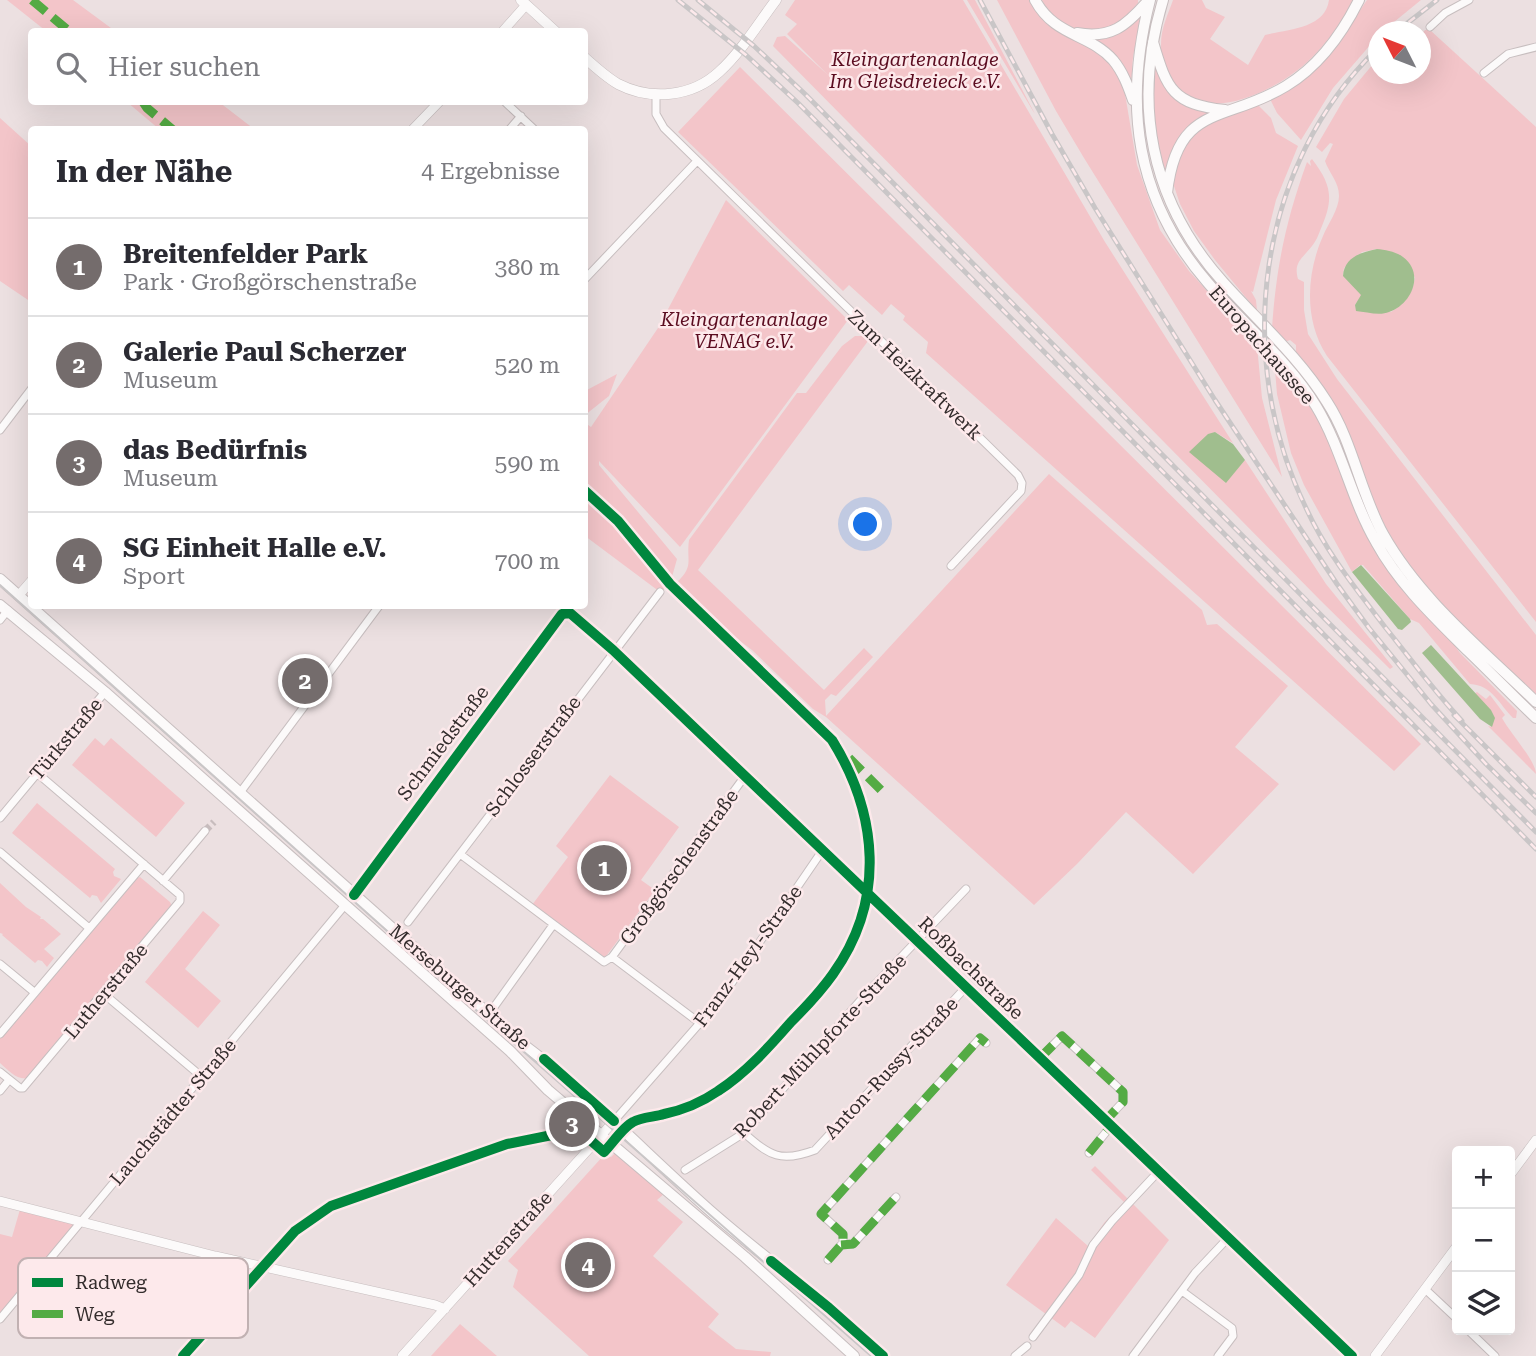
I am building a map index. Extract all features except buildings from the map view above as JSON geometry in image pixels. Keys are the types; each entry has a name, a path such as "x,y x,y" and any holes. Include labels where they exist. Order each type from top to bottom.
{"main road":[{"path":"588,60 617,83 643,93 685,91 711,79 734,56 776,0"},
{"path":"1035,0 1047,18 1097,47 1114,61 1121,71 1136,110"},
{"path":"1068,32 1091,35 1112,32 1132,19 1150,0"},
{"name":"Europachaussee","path":"1150,0 1138,53 1136,110 1141,150 1149,180 1164,217 1186,256 1208,284 1297,380 1316,406 1362,514 1396,575 1423,606 1536,718"},
{"name":"Europachaussee","path":"1163,0 1152,40 1147,105 1154,155 1167,195 1185,231 1205,262 1307,374 1329,405 1345,438 1373,513 1398,558 1430,597 1536,702"},
{"path":"1167,195 1172,161 1181,142 1196,127 1226,110 1273,93 1304,72 1320,59 1339,35 1359,0"},
{"path":"524,2 552,28"},
{"path":"1152,40 1162,74 1173,90 1190,103 1226,110"},
{"name":"Merseburger Straße","path":"0,579 28,604"},
{"path":"3,612 19,596"},
{"name":"Merseburger Straße","path":"33,609 239,794 614,1121 718,1217 883,1356"},
{"name":"Merseburger Straße","path":"3,612 345,905 510,1051 548,1090 753,1265 849,1355"},
{"path":"345,905 354,895"}],"street":[{"path":"1431,26 1445,13 1469,0"},
{"path":"505,28 524,2"},
{"path":"1484,73 1508,54 1536,47"},
{"name":"Zum Heizkraftwerk","path":"656,94 655,109 659,122 1018,475 1022,483 1021,491 951,566"},
{"path":"416,126 436,105"},
{"path":"508,105 531,126"},
{"path":"512,126 521,116"},
{"path":"588,276 697,161"},
{"path":"0,430 28,393"},
{"path":"19,596 28,585"},
{"name":"Schlosserstraße","path":"408,922 660,592"},
{"path":"239,794 377,609"},
{"name":"Roßbachstraße","path":"562,614 570,613 614,650 1352,1356"},
{"name":"Schmiedstraße","path":"354,895 562,614"},
{"name":"Türkstraße","path":"0,818 102,696"},
{"name":"Lutherstraße","path":"0,1072 23,1088 180,901 180,895 37,773"},
{"name":"Großgörschenstraße","path":"612,957 745,776"},
{"path":"163,881 205,831"},
{"name":"Franz-Heyl-Straße","path":"614,1121 701,1024 737,978 822,851"},
{"path":"0,852 89,928"},
{"path":"460,853 604,962 612,957 701,1024"},
{"path":"0,1034 144,864"},
{"name":"Roßbachstraße","path":"917,941 966,889"},
{"name":"Lauchstädter Straße","path":"51,1258 345,905"},
{"path":"489,1014 553,925"},
{"name":"Robert-Mühlpforte-Straße","path":"685,1170 744,1133 866,994 917,941"},
{"path":"0,964 34,992"},
{"name":"Anton-Russy-Straße","path":"744,1133 763,1150 775,1156 795,1158 815,1150 965,987"},
{"path":"104,994 202,1077"},
{"path":"1040,1058 1062,1036 1123,1093 1123,1102 1089,1153"},
{"path":"828,1260 841,1245 843,1234 821,1214 914,1116 980,1038 986,1043"},
{"path":"0,1091 9,1080"},
{"name":"Huttenstraße","path":"402,1356 614,1121"},
{"path":"1515,1168 1536,1140"},
{"path":"1033,1337 1079,1275 1093,1245 1158,1171"},
{"path":"841,1245 853,1244 896,1197"},
{"path":"0,1200 224,1258"},
{"path":"1133,1356 1195,1273 1228,1238"},
{"path":"1375,1356 1452,1253"},
{"path":"248,1263 445,1309"},
{"path":"1425,1289 1452,1314"},
{"path":"1182,1291 1233,1328 1233,1336 1218,1356"},
{"name":"Lauchstädter Straße","path":"0,1319 18,1297"},
{"path":"1473,1335 1495,1356"},
{"path":"1015,1356 1027,1346"}],"green space":[{"path":"7,0 73,0 111,28 42,28"},
{"name":"Kleingartenanlage Im Gleisdreieck e.V.","path":"795,0 963,0 1105,242 1233,443 1215,432 1225,483 1245,460 1326,584 1393,667 1390,669 1320,600 773,46 777,37 785,36 828,75 787,34 797,24 785,15"},
{"path":"967,0 975,0 1035,114 1033,111"},
{"path":"997,0 1031,0 1039,15 1048,24 1089,46 1113,64 1124,88 1137,165 1160,230 1189,271 1257,346 1262,398 1282,477 1084,158"},
{"path":"1042,0 1138,0 1138,3 1114,26 1089,31 1061,22 1053,16"},
{"path":"1173,0 1202,0 1206,8 1225,17 1210,39 1248,65 1265,35 1313,22 1321,17 1329,0 1354,0 1326,43 1288,77 1240,100 1206,103 1191,98 1178,88 1161,52 1165,21"},
{"path":"1367,0 1421,0 1395,21 1368,21 1368,48 1333,88 1301,140 1277,113 1271,101 1336,46"},
{"path":"1141,15 1131,86 1094,40 1108,37"},
{"path":"1431,31 1536,127 1536,622 1327,356 1314,328 1310,297 1313,266 1339,196 1336,182 1325,161 1333,144 1330,143 1322,152 1316,147 1344,99 1368,70 1368,84 1431,84","holes":["1377,249 1415,277 1408,297 1391,312 1355,305 1362,295 1343,275 1344,268 1362,252"]},
{"path":"1156,59 1161,77 1211,112 1182,135 1169,159 1167,169 1162,169 1154,128 1153,87"},
{"path":"740,67 1421,744 1394,771 926,353 928,342 903,320 905,316 891,304 882,315 849,285 843,291 678,132"},
{"path":"1257,104 1271,118 1276,133 1298,146 1276,200 1253,292 1251,291 1256,300 1257,311 1194,231 1173,183 1174,161 1201,125"},
{"path":"131,105 223,105 250,126 155,126"},
{"path":"0,118 28,143 28,300 0,281"},
{"path":"1312,159 1327,184 1329,199 1318,236 1297,268 1298,279 1304,282 1304,310 1308,334 1337,379 1536,635 1536,696 1456,619 1403,555 1382,519 1348,433 1332,401 1296,353 1296,345 1290,340 1285,342 1272,329 1279,264 1288,224 1307,162 1311,166"},
{"name":"Kleingartenanlage VENAG e.V.","path":"726,200 848,320 680,547 599,461 599,465 677,559 670,584 660,592 588,538 588,425 591,427 658,328"},
{"path":"855,336 862,336 868,341 698,570 824,690 864,648 873,657 836,696 831,694 825,700 826,716 1049,474 1202,610 1207,625 1217,624 1288,686 1235,747 1279,784 1193,874 1126,812 1034,905 826,717 813,709 752,650 715,622 675,584 687,568 689,540 797,393 806,393 842,346"},
{"path":"1274,358 1313,406 1330,441 1357,512 1460,653 1517,711 1516,718 1513,718 1490,692 1470,684 1419,623 1410,619 1363,565 1352,572 1304,485 1291,453 1277,394"},
{"path":"617,374 609,396 588,413 588,389"},
{"path":"1477,692 1486,699 1490,695 1505,715 1502,718 1535,768 1536,774 1488,726 1492,727 1474,694"},
{"path":"95,738 104,746 111,738 185,803 156,837 72,765"},
{"path":"610,775 679,827 641,880 655,890 604,959 532,905 568,857 556,846"},
{"path":"37,803 115,869 114,876 121,879 101,903 97,896 92,895 90,898 12,833"},
{"path":"140,877 172,906 29,1078 13,1074 0,1063 0,1038 135,879"},
{"path":"0,883 61,934 44,949 54,958 47,967 42,961 35,963 0,933"},
{"path":"203,911 220,925 185,969 221,1001 198,1028 145,982"},
{"path":"617,1151 665,1193 657,1200 683,1222 653,1256 719,1314 708,1327 736,1349 771,1352 770,1356 589,1356 513,1287 518,1270 508,1261 604,1155 611,1157"},
{"path":"1095,1166 1169,1240 1095,1338 1071,1321 1065,1328 1006,1285 1056,1218 1088,1246 1104,1223 1124,1202 1091,1170"},
{"path":"21,1206 82,1221 51,1258 18,1258 18,1297 0,1319 0,1234 12,1237"},
{"path":"460,1324 497,1356 431,1356"}],"shaded area":[{"path":"1377,249 1397,253 1410,264 1414,279 1413,288 1404,302 1389,312 1377,314 1356,311 1355,305 1361,295 1343,276 1344,270 1355,256"},
{"path":"1215,432 1233,444 1245,460 1226,483 1189,452 1208,434"},
{"path":"1361,565 1410,619 1411,622 1402,630 1398,629 1352,572"},
{"path":"1431,645 1491,710 1495,718 1492,727 1480,719 1422,653"}],"tunnel":[{"path":"205,831 214,822"}],"tram line":[{"path":"0,585 451,988 871,1356"}],"railway":[{"path":"678,0 746,55 798,103 1536,849"},
{"path":"698,0 754,46 805,94 1536,832"},
{"path":"980,0 1095,208 1215,400 1337,584 1431,704 1536,813"},
{"path":"1410,21 1437,0"},
{"path":"1368,59 1337,95 1305,149 1282,206 1269,266 1265,328 1269,389 1283,450 1306,508 1323,540 1385,627 1462,721"},
{"path":"1454,715 1536,797"}],"marked path":[{"path":"32,0 65,28"},
{"path":"145,105 168,126"},
{"path":"849,758 881,790"},
{"path":"1040,1058 1062,1036 1123,1092 1123,1102 1105,1121"},
{"path":"828,1260 843,1243 843,1234 821,1214 980,1038 986,1043"},
{"path":"1089,1153 1111,1126"},
{"path":"841,1245 853,1244 896,1197"}],"cycle path":[{"path":"248,1283 295,1231 331,1206 507,1144 577,1130 580,1127 604,1152 629,1124 685,1108 712,1095 748,1068 808,1005 833,974 850,946 862,917 870,857 867,827 859,797 832,740 670,584 618,521 588,494"},
{"path":"354,895 562,614 570,613 613,650 1352,1356"},
{"path":"544,1059 614,1121"},
{"path":"771,1261 883,1356"},
{"path":"183,1356 199,1338"}],"place":[{"name":"Galerie Paul Scherzer","path":"305,681"},
{"name":"Breitenfelder Park","path":"604,868"},
{"name":"das Bedürfnis","path":"572,1124"},
{"name":"SG Einheit Halle e.V.","path":"588,1265"}]}
